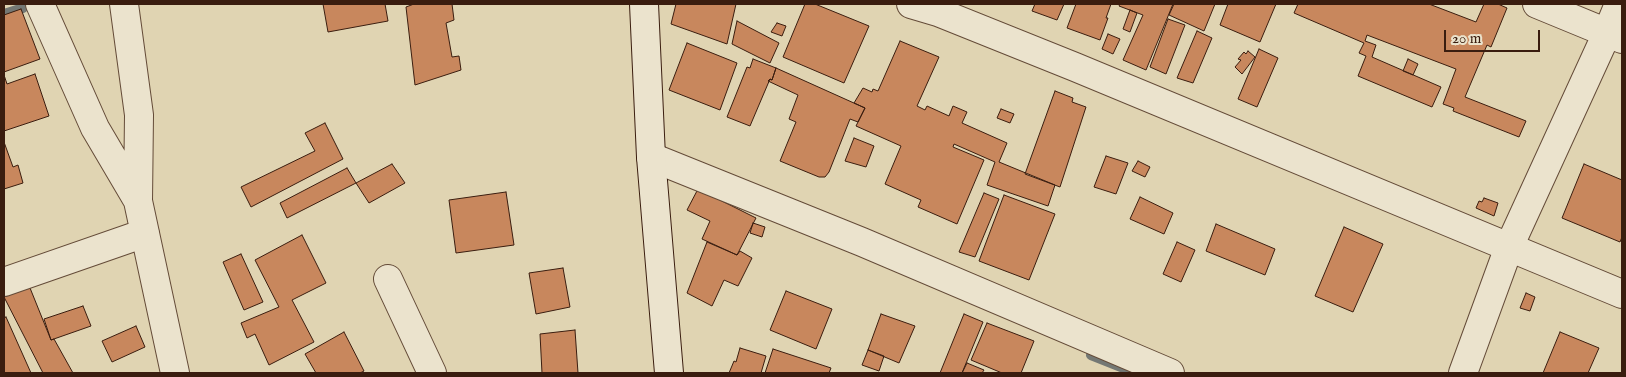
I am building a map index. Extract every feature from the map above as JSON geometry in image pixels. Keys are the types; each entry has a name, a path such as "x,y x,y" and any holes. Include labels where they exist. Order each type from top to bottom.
{"street":[{"path":"40,4 95,128 138,201"},
{"path":"124,4 139,115 138,201 175,373"},
{"path":"644,4 651,158 669,373"},
{"path":"911,4 939,8 1075,67 1622,294"},
{"path":"1537,4 1615,36"},
{"path":"1463,373 1509,247 1615,36 1619,4"},
{"path":"651,158 862,242 1170,373"},
{"path":"4,282 145,233"},
{"path":"388,279 432,373"}],"building":[{"path":"323,4 385,4 388,21 328,32"},
{"path":"414,4 452,4 454,20 446,23 452,57 459,56 461,70 415,85 406,7"},
{"path":"676,4 736,4 727,44 671,24"},
{"path":"805,4 815,4 869,26 844,83 783,57"},
{"path":"1035,4 1064,4 1057,20 1032,11"},
{"path":"1076,4 1111,4 1100,40 1067,28"},
{"path":"1120,4 1173,4 1146,70 1123,60 1143,15 1119,6"},
{"path":"1174,4 1215,4 1204,31 1169,15"},
{"path":"1228,4 1276,4 1260,42 1220,25"},
{"path":"1298,4 1429,4 1476,22 1484,4 1498,4 1507,8 1491,47 1487,45 1465,97 1526,121 1519,137 1453,111 1454,108 1443,104 1456,69 1367,35 1365,41 1376,45 1372,57 1441,87 1432,107 1358,76 1366,56 1359,53 1364,43 1294,13"},
{"path":"21,9 40,59 4,72 4,15"},
{"path":"1130,10 1137,13 1130,32 1123,29"},
{"path":"1168,19 1185,25 1166,74 1150,67"},
{"path":"737,21 779,43 770,63 732,44"},
{"path":"777,23 786,26 782,36 771,32"},
{"path":"1197,31 1212,38 1193,83 1177,78"},
{"path":"1108,34 1120,39 1113,54 1102,49"},
{"path":"900,41 939,57 917,106 925,110 927,106 949,116 953,106 967,112 962,123 1007,143 999,162 1055,185 1048,206 987,185 995,162 954,144 953,147 984,160 957,224 918,207 921,200 885,184 901,146 856,126 865,108 854,103 863,88 872,92 873,89 878,91"},
{"path":"687,43 737,63 720,110 669,90"},
{"path":"1259,49 1278,58 1257,107 1238,99"},
{"path":"1248,51 1255,57 1242,74 1235,67 1241,60 1238,59 1244,52 1246,54"},
{"path":"753,59 776,68 750,126 727,117 747,67 750,68"},
{"path":"1408,59 1418,64 1413,75 1403,71"},
{"path":"776,68 865,108 858,122 850,119 829,172 825,177 819,177 780,161 796,122 789,119 798,95 768,81 772,80"},
{"path":"35,74 49,116 4,131 4,75 7,84"},
{"path":"1055,91 1073,98 1072,102 1086,107 1060,187 1025,174"},
{"path":"1001,109 1014,114 1010,123 997,118"},
{"path":"325,123 343,159 251,207 241,187 315,151 305,133"},
{"path":"854,138 874,146 866,167 845,161"},
{"path":"4,142 13,167 18,165 23,183 4,189"},
{"path":"1106,156 1128,163 1116,194 1094,187"},
{"path":"1138,161 1150,167 1145,177 1132,171"},
{"path":"392,164 405,183 369,203 356,183"},
{"path":"1584,164 1622,180 1622,237 1620,242 1562,218"},
{"path":"347,168 356,183 287,218 280,203"},
{"path":"698,189 756,218 737,255 702,239 710,221 687,210"},
{"path":"506,192 514,245 456,253 449,200"},
{"path":"984,193 999,199 975,257 959,252"},
{"path":"1004,195 1055,214 1029,280 979,261"},
{"path":"1140,197 1173,213 1164,234 1130,219"},
{"path":"1484,198 1498,203 1494,216 1476,208 1479,201 1482,202"},
{"path":"753,223 765,227 762,237 750,233"},
{"path":"1216,224 1275,249 1265,275 1206,251"},
{"path":"1344,227 1383,244 1353,312 1315,296"},
{"path":"302,235 326,283 292,300 314,342 269,365 255,334 247,338 241,323 279,307 255,260"},
{"path":"707,242 737,255 740,251 752,258 738,286 724,280 712,306 687,293"},
{"path":"1177,242 1195,250 1181,282 1163,274"},
{"path":"241,254 263,302 244,310 223,262"},
{"path":"563,268 570,307 536,314 529,273"},
{"path":"28,283 51,340 54,339 73,373 43,373 4,297 4,294"},
{"path":"786,291 832,309 816,349 770,330"},
{"path":"1526,293 1535,297 1530,311 1520,308"},
{"path":"83,306 91,326 51,340 44,319"},
{"path":"881,314 915,326 899,363 868,350"},
{"path":"964,314 983,322 962,373 940,373"},
{"path":"6,317 31,373 4,373 4,318"},
{"path":"987,323 1034,341 1021,373 1002,373 971,360"},
{"path":"136,326 145,347 112,362 102,341"},
{"path":"575,330 578,373 542,373 540,334"},
{"path":"344,332 364,371 360,373 316,373 305,354"},
{"path":"1560,332 1599,348 1588,373 1543,373"},
{"path":"740,348 766,356 761,373 729,373 734,361 736,362"},
{"path":"773,349 831,368 829,373 765,373"},
{"path":"868,350 884,356 879,371 862,365"},
{"path":"967,363 984,370 982,373 962,373"}],"waterway":[{"path":"4,14 23,8"},
{"path":"1091,355 1136,373"}]}
